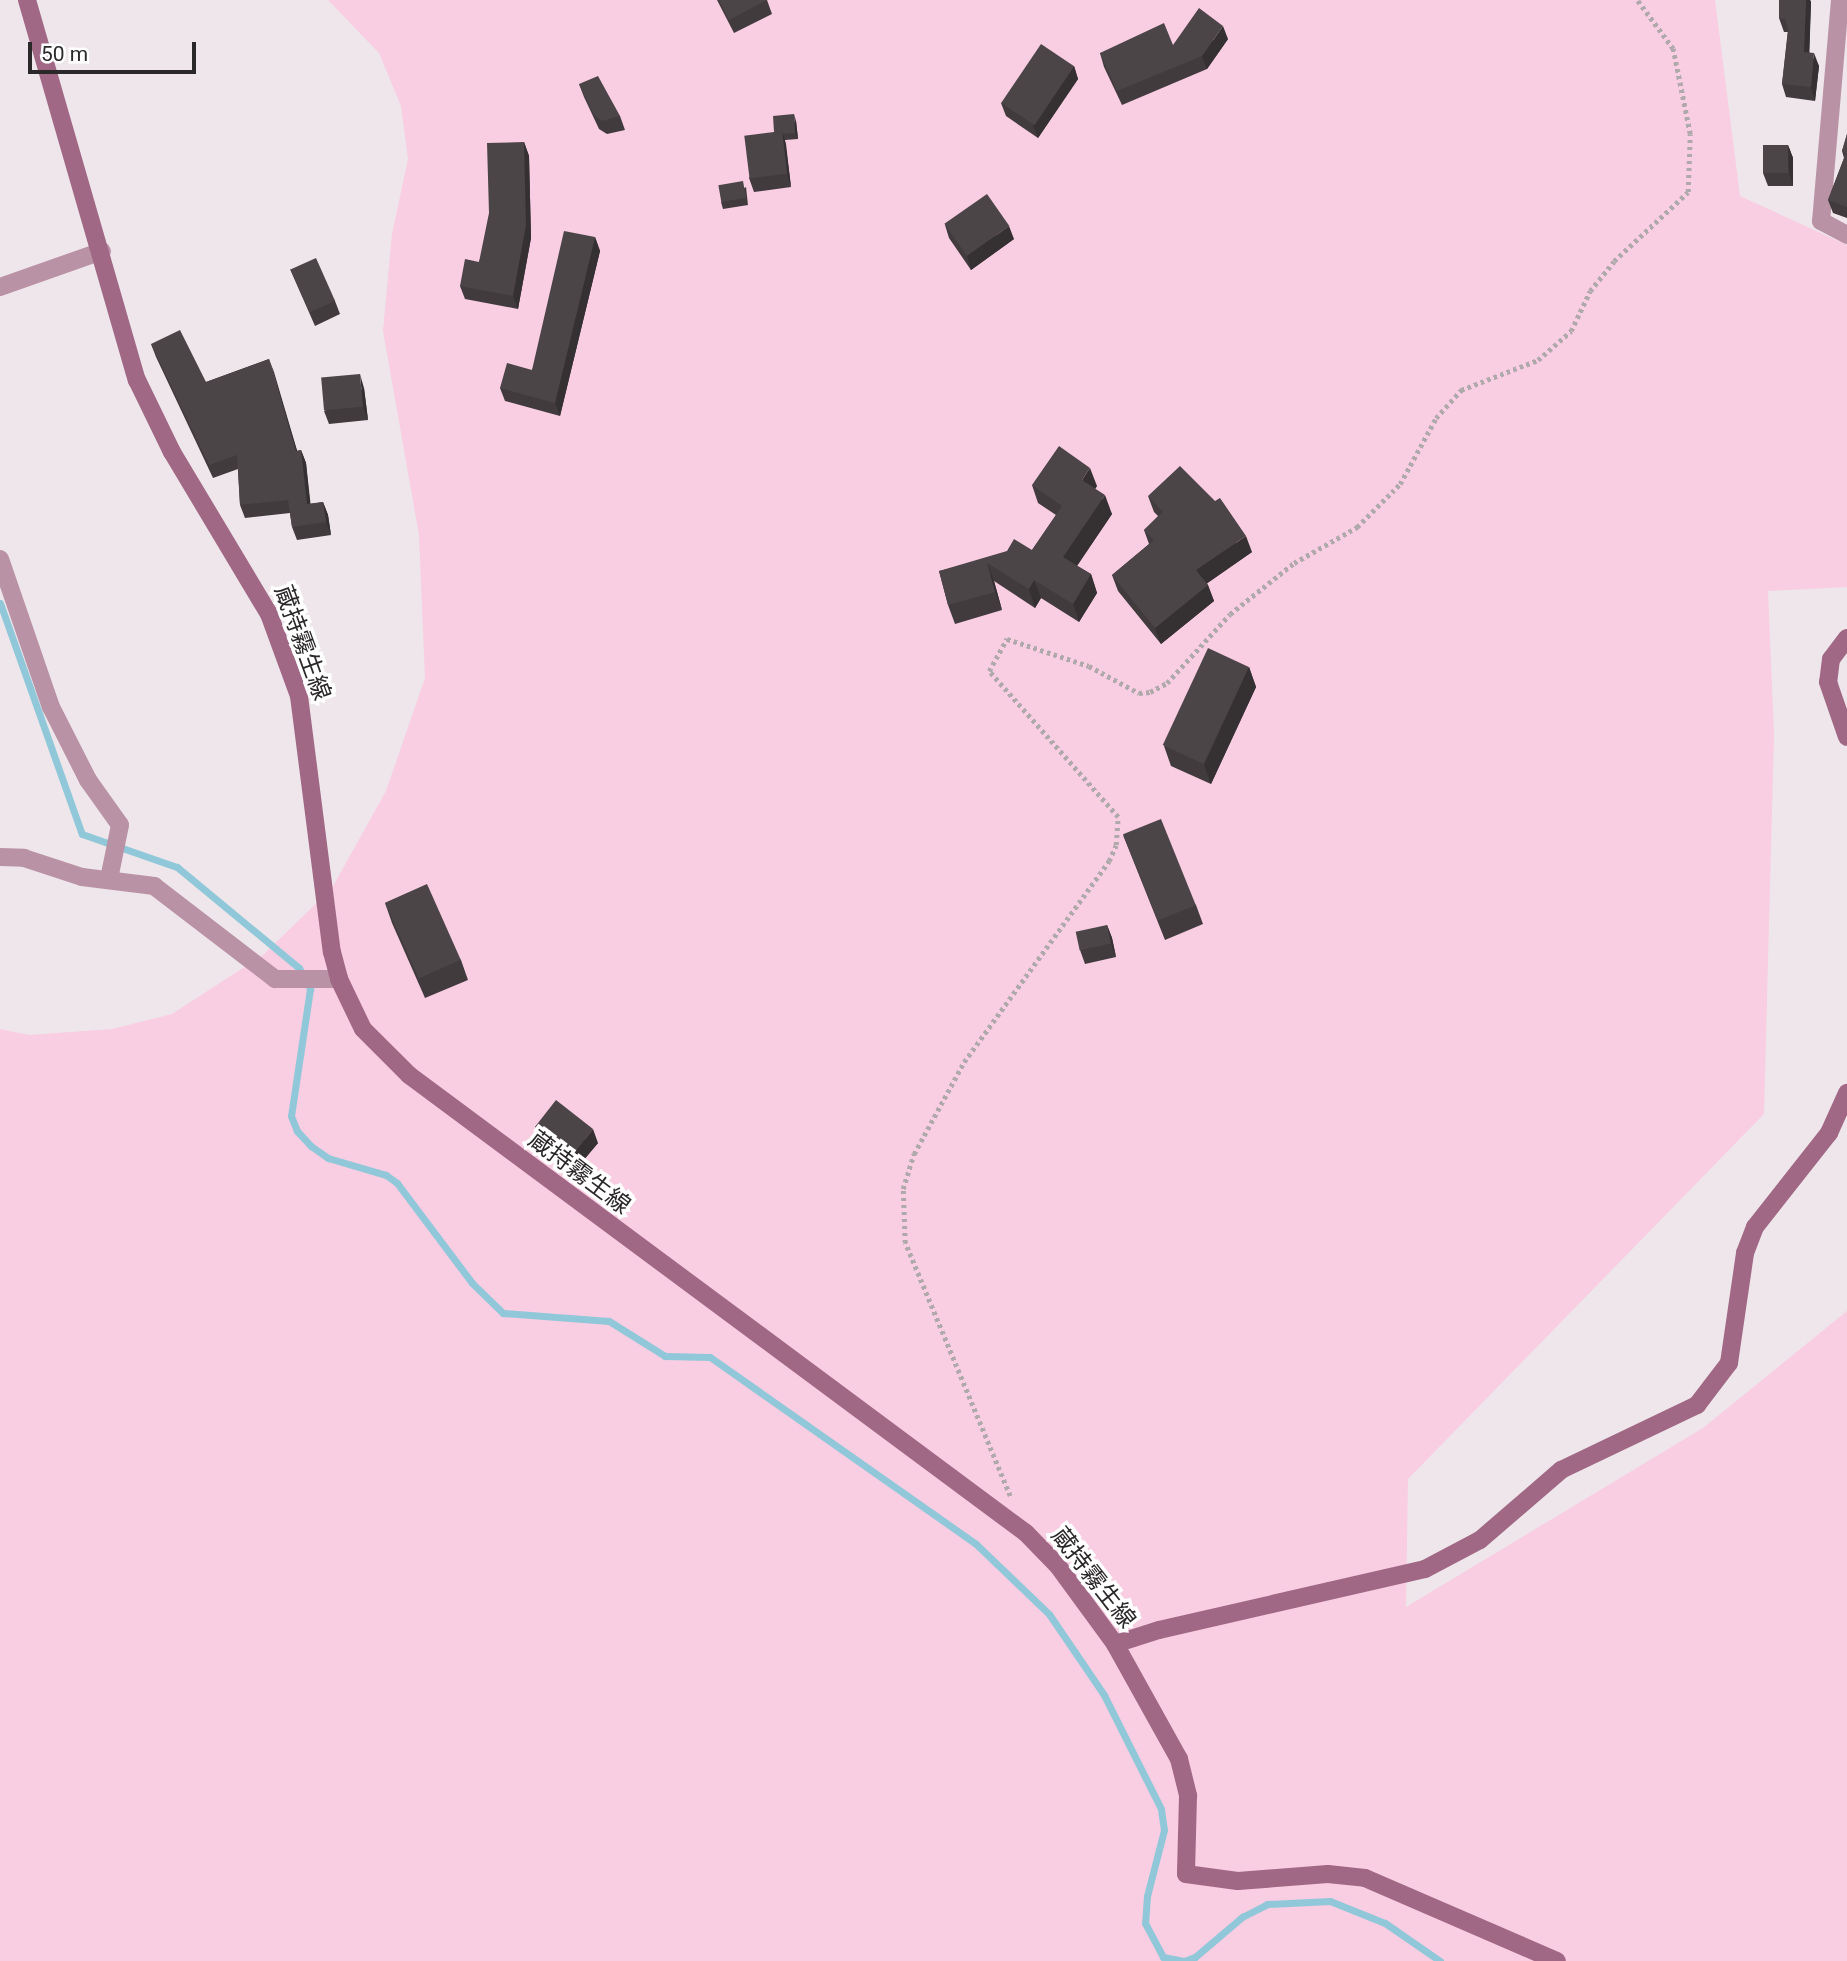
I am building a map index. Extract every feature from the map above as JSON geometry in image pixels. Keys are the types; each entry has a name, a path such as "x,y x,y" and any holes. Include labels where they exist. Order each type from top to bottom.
{"main road":[{"name":"蔵持霧生線","path":"27,0 102,251 125,344 148,404 172,452 253,581 299,696 332,979 363,1029 409,1075 1026,1533 1058,1566 1115,1644 1143,1689 1185,1777 1190,1823 1186,1874 1238,1881 1328,1874 1365,1878 1557,1961"},
{"path":"1847,638 1831,660 1828,682 1847,737"},
{"path":"1115,1644 1159,1630 1426,1569 1480,1540 1561,1469 1697,1405 1729,1363 1745,1253 1755,1227 1829,1133 1847,1093"}],"street":[{"path":"1840,0 1841,83 1821,221 1847,235"},
{"path":"0,287 102,251"},
{"path":"0,559 51,707 88,780 117,816 120,835 111,871"},
{"path":"0,857 24,858 82,877 111,871 154,886 262,971 287,982 332,979"}],"path":[{"path":"1026,1533 905,1244 903,1189 914,1154 964,1062 1108,862 1116,845 1118,817 989,671 1007,639 1089,666 1139,693 1150,692 1167,683 1230,614 1294,563 1366,519 1400,484 1436,418 1461,390 1538,360 1571,331 1590,290 1614,261 1688,192 1690,134 1673,49 1637,0"}],"shaded area":[{"path":"328,0 1715,0 1740,196 1847,245 1847,587 1768,591 1774,735 1764,1114 1408,1479 1406,1607 1703,1428 1847,1311 1847,1961 0,1961 0,1029 29,1035 112,1029 172,1014 263,955 332,888 386,791 425,678 419,535 383,331 392,234 408,159 401,106 379,53"}],"building":[{"path":"719,0 767,0 729,20"},
{"path":"1779,0 1806,0 1804,52 1814,53 1811,87 1782,84 1788,29 1785,19 1779,18"},
{"path":"1199,8 1223,26 1202,56 1117,91 1100,53 1164,23 1173,45"},
{"path":"1041,44 1074,66 1034,125 1001,103"},
{"path":"598,76 620,116 602,121 594,115 579,84"},
{"path":"794,114 795,133 774,132 773,116"},
{"path":"782,131 787,174 750,178 744,136"},
{"path":"1847,134 1847,207 1828,200 1846,153 1842,151"},
{"path":"524,142 526,225 513,296 460,286 465,259 479,262 489,213 487,143"},
{"path":"1763,145 1788,145 1788,173 1763,173"},
{"path":"743,181 746,198 721,202 718,185"},
{"path":"987,194 1009,226 967,256 944,224"},
{"path":"564,231 595,237 555,403 500,388 507,363 532,370"},
{"path":"316,258 335,301 310,312 290,269"},
{"path":"180,330 206,382 269,359 296,451 301,450 307,504 323,502 326,522 292,527 288,500 240,505 237,455 209,465 151,344"},
{"path":"360,374 363,407 324,410 321,377"},
{"path":"1059,446 1090,468 1082,480 1105,495 1063,557 1091,574 1073,604 1034,580 1029,589 987,563 995,592 948,605 939,571 1007,551 1014,539 1032,550 1062,506 1032,485"},
{"path":"1180,466 1215,501 1220,498 1246,536 1196,570 1208,585 1155,628 1112,575 1154,540 1144,530 1163,512 1148,496"},
{"path":"1208,648 1249,667 1204,764 1163,745"},
{"path":"1161,819 1196,905 1158,921 1123,834"},
{"path":"427,884 461,960 419,979 385,903"},
{"path":"1107,925 1111,944 1080,950 1076,932"},
{"path":"556,1100 593,1129 573,1155 536,1126"}],"waterway":[{"path":"0,603 82,834 177,867 299,968 310,989 291,1116 297,1131 311,1146 328,1158 386,1175 397,1183 472,1283 503,1313 609,1321 665,1356 710,1357 976,1544 1049,1614 1104,1695 1161,1809 1164,1830 1147,1896 1145,1923 1163,1957 1184,1961 1195,1957 1242,1917 1267,1904 1330,1901 1385,1923 1440,1961"}]}
